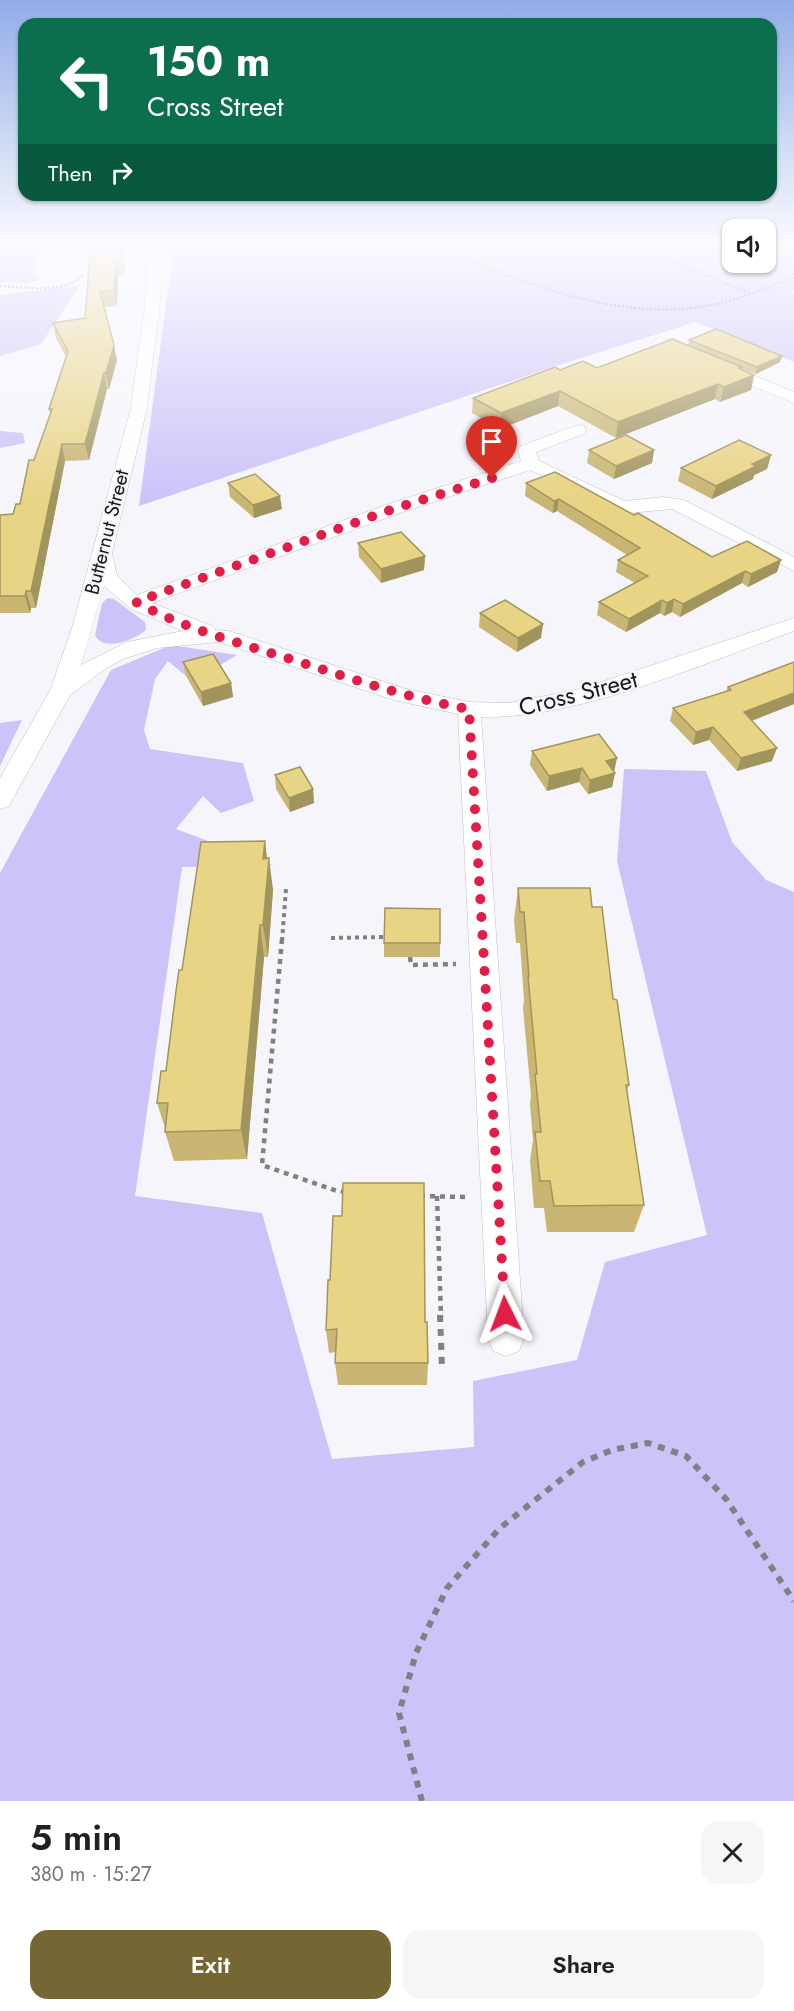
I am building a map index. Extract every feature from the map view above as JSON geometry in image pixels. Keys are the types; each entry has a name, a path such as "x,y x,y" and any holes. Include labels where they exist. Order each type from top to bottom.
{"street":[{"name":"Butternut Street","path":"0,800 61,691 83,628 139,408 149,331"},
{"path":"660,342 794,398"},
{"path":"531,464 527,450 578,429"},
{"path":"136,602 393,509 531,464 622,507 636,508 664,502 677,504 794,565"},
{"name":"Cross Street","path":"102,551 108,577 118,589 136,602 166,618 402,695 469,709 509,710 583,696 794,624"},
{"name":"Cross Street","path":"61,691 82,672 103,659 133,648 192,636 221,636"},
{"path":"469,709 506,1338"}],"path":[{"path":"286,889 262,1165 336,1191 357,1193"},
{"path":"331,938 385,936"},
{"path":"410,957 411,964 484,964"},
{"path":"417,1196 498,1197"},
{"path":"437,1197 442,1368"},
{"path":"422,1801 399,1713 416,1653 447,1588 500,1528 583,1462 612,1450 648,1443 686,1456 726,1499 794,1601"}],"shaded area":[{"path":"0,331 50,331 41,344 0,356"},
{"path":"162,331 667,331 139,506"},
{"path":"718,331 794,331 794,362"},
{"path":"0,431 23,433 25,443 0,448"},
{"path":"108,598 114,599 145,622 146,630 120,643 105,643 99,640 95,635 102,603"},
{"path":"171,645 237,655 215,668 186,676 168,661 155,679 144,730 150,749 243,763 254,801 221,813 203,796 176,829 273,865 182,867 135,1196 262,1213 332,1459 474,1447 473,1381 577,1360 605,1262 707,1235 617,861 624,769 706,771 732,842 766,880 794,892 794,1801 0,1801 0,873 111,670"},
{"path":"22,720 0,766 0,723"}],"building":[{"path":"57,331 110,331 114,345 85,444 62,444 31,591 26,591 25,596 0,596 0,515 13,514 16,504 20,504 29,460 34,460 52,409 49,409 68,351"},
{"path":"711,331 721,331 782,356 757,367 689,340"},
{"path":"672,339 742,367 739,368 754,375 724,387 718,384 618,422 560,391 501,413 473,398 555,367 560,370 583,361 597,368"},
{"path":"626,435 654,450 616,466 589,450"},
{"path":"739,440 771,455 752,464 756,466 716,486 681,468"},
{"path":"555,472 634,515 638,513 712,557 747,541 781,560 751,574 745,571 683,604 674,599 667,603 662,600 629,619 599,602 648,576 618,560 640,548 559,499 554,501 526,483"},
{"path":"255,474 280,496 253,505 228,483"},
{"path":"401,532 425,556 381,569 358,543"},
{"path":"505,600 543,624 518,638 480,613"},
{"path":"213,654 231,683 201,692 183,662"},
{"path":"794,662 794,693 744,712 777,748 741,758 713,727 696,732 673,708 731,690 728,687"},
{"path":"599,734 617,758 606,761 615,773 590,780 582,768 549,776 532,751"},
{"path":"300,767 313,789 289,798 275,775"},
{"path":"265,841 263,859 269,858 263,925 260,925 241,1130 165,1132 168,1103 157,1103 161,1071 166,1071 179,970 182,970 201,842"},
{"path":"518,888 590,888 592,907 602,907 613,999 617,1000 629,1085 626,1085 644,1205 554,1206 550,1181 540,1181 535,1132 541,1132 535,1074 537,1074 524,912 520,912"},
{"path":"385,908 440,909 440,943 384,943"},
{"path":"343,1183 424,1183 425,1322 427,1322 428,1363 335,1363 337,1329 326,1330 328,1280 330,1280 333,1216 342,1216"}],"route":[{"path":"492,478 393,509 136,602 182,624 402,695 469,709 505,1314"}]}
